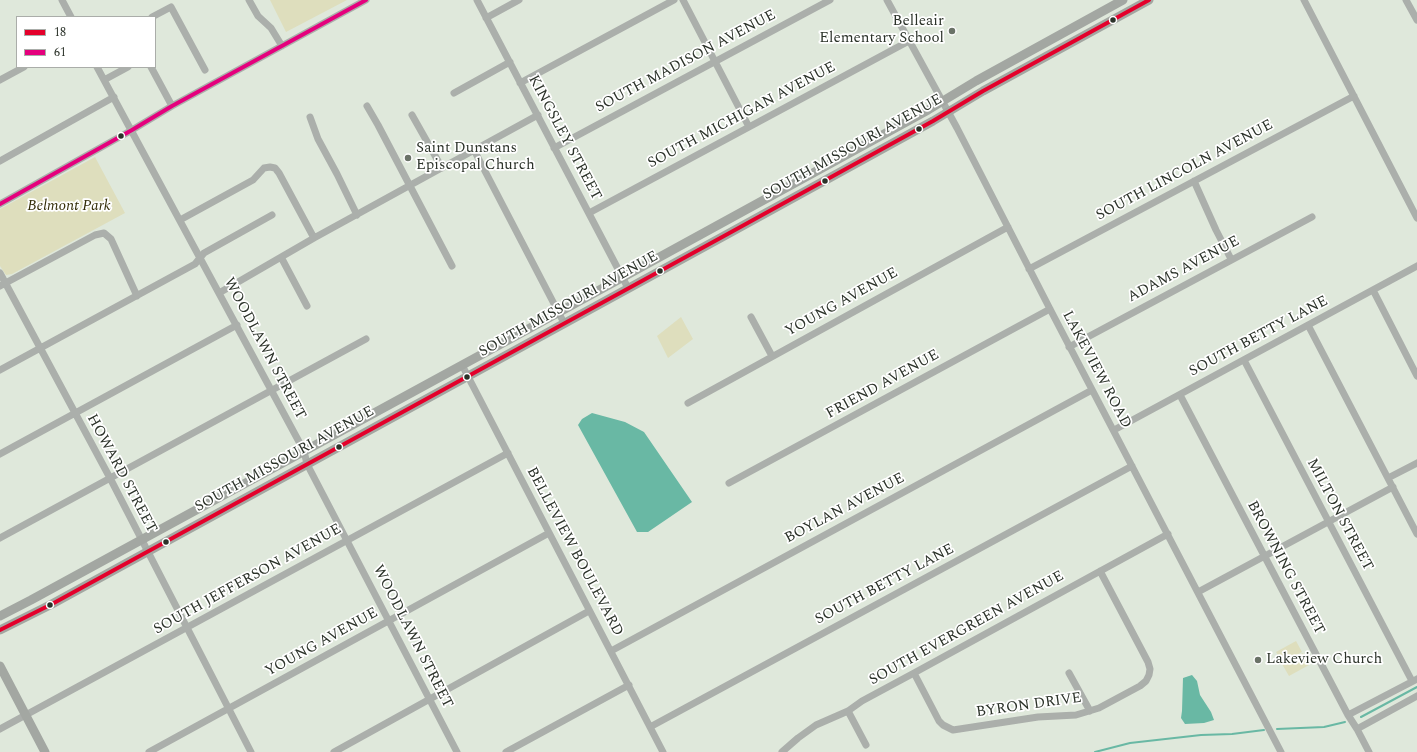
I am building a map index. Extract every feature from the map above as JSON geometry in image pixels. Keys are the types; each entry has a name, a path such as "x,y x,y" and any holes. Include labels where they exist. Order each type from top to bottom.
{"main road":[{"name":"SOUTH MISSOURI AVENUE","path":"0,616 622,278 1123,0"},
{"name":"SOUTH MISSOURI AVENUE","path":"0,630 52,604 468,376 1149,0"},
{"path":"0,666 45,752"}],"street":[{"path":"62,0 70,16"},
{"path":"167,0 205,70"},
{"path":"249,0 258,16 271,28 282,46"},
{"path":"0,204 172,106 366,0"},
{"name":"KINGSLEY STREET","path":"477,0 628,288"},
{"path":"486,18 519,0"},
{"path":"520,83 674,0"},
{"path":"683,0 749,127"},
{"name":"SOUTH MADISON AVENUE","path":"554,148 830,0"},
{"name":"LAKEVIEW ROAD","path":"887,0 948,112 1281,752"},
{"path":"1304,0 1417,218"},
{"path":"1406,0 1417,20"},
{"path":"154,16 171,7"},
{"name":"SOUTH MICHIGAN AVENUE","path":"588,214 909,41"},
{"path":"454,93 510,62"},
{"path":"0,80 22,68"},
{"name":"WOODLAWN STREET","path":"98,68 272,391 304,452 307,464 457,752"},
{"path":"104,80 126,68"},
{"path":"152,68 172,106"},
{"name":"SOUTH LINCOLN AVENUE","path":"1029,269 1354,96"},
{"path":"0,161 114,97"},
{"path":"367,106 452,266"},
{"path":"412,115 442,168"},
{"path":"220,293 314,238 538,115"},
{"path":"310,117 318,139 357,214"},
{"path":"474,150 564,323"},
{"path":"180,220 253,180 264,168 270,167 275,168 279,173 314,238"},
{"path":"1194,181 1231,259"},
{"path":"0,370 194,264 204,253 272,215"},
{"name":"ADAMS AVENUE","path":"1069,347 1312,217"},
{"name":"YOUNG AVENUE","path":"688,402 1008,227"},
{"path":"3,284 95,235 104,233 111,239 119,254 130,283 137,296"},
{"path":"281,257 307,306"},
{"name":"SOUTH BETTY LANE","path":"1114,430 1417,266"},
{"name":"HOWARD STREET","path":"0,273 3,284 40,348 110,478 251,752"},
{"path":"1373,290 1417,376"},
{"name":"FRIEND AVENUE","path":"729,483 1050,309"},
{"path":"751,317 772,356"},
{"path":"0,454 237,325"},
{"path":"1308,325 1417,534"},
{"path":"0,538 366,339"},
{"name":"MILTON STREET","path":"1244,360 1328,522 1414,680"},
{"name":"BELLEVIEW BOULEVARD","path":"462,365 629,685 662,752"},
{"name":"BOYLAN AVENUE","path":"611,651 1092,390"},
{"name":"BROWNING STREET","path":"1180,395 1348,715 1370,752"},
{"name":"SOUTH JEFFERSON AVENUE","path":"0,729 508,453"},
{"path":"1388,478 1417,463"},
{"name":"SOUTH BETTY LANE","path":"650,727 1132,466"},
{"path":"1198,592 1393,487"},
{"name":"YOUNG AVENUE","path":"149,752 549,533"},
{"name":"SOUTH EVERGREEN AVENUE","path":"782,752 816,725 848,711 862,701 1168,534"},
{"name":"BYRON DRIVE","path":"914,673 939,720 943,725 953,730 1038,717 1076,715 1090,711 1140,686 1150,675 1148,662 1100,571"},
{"path":"334,752 590,611"},
{"path":"1069,673 1090,711"},
{"path":"1348,715 1414,680"},
{"path":"506,752 629,685"},
{"path":"1357,728 1417,696"},
{"path":"848,711 866,745"}],"green space":[{"path":"270,0 347,0 286,32"},
{"name":"Belmont Park","path":"95,157 125,213 12,274 6,275 0,266 0,209"},
{"path":"681,317 693,339 668,358 657,336"},
{"path":"1296,641 1302,652 1282,663 1276,652"},
{"path":"1303,653 1309,665 1289,676 1282,664"}],"water":[{"path":"592,413 625,422 644,432 692,502 648,532 637,532 578,425 582,419"},
{"path":"1192,675 1197,681 1200,695 1211,712 1214,720 1204,723 1185,724 1181,718 1183,678"}],"waterway":[{"path":"1361,717 1417,687"},
{"path":"1277,729 1324,727 1345,722"},
{"path":"1095,752 1130,743 1264,730"}],"transit line":[{"name":"61","path":"0,204 172,106 366,0"},
{"name":"18","path":"0,630 52,604 724,236 1149,0"}],"place":[{"name":"Belleair Elementary School","path":"952,31"},
{"name":"Saint Dunstans Episcopal Church","path":"408,158"},
{"name":"Lakeview Church","path":"1258,660"}]}
